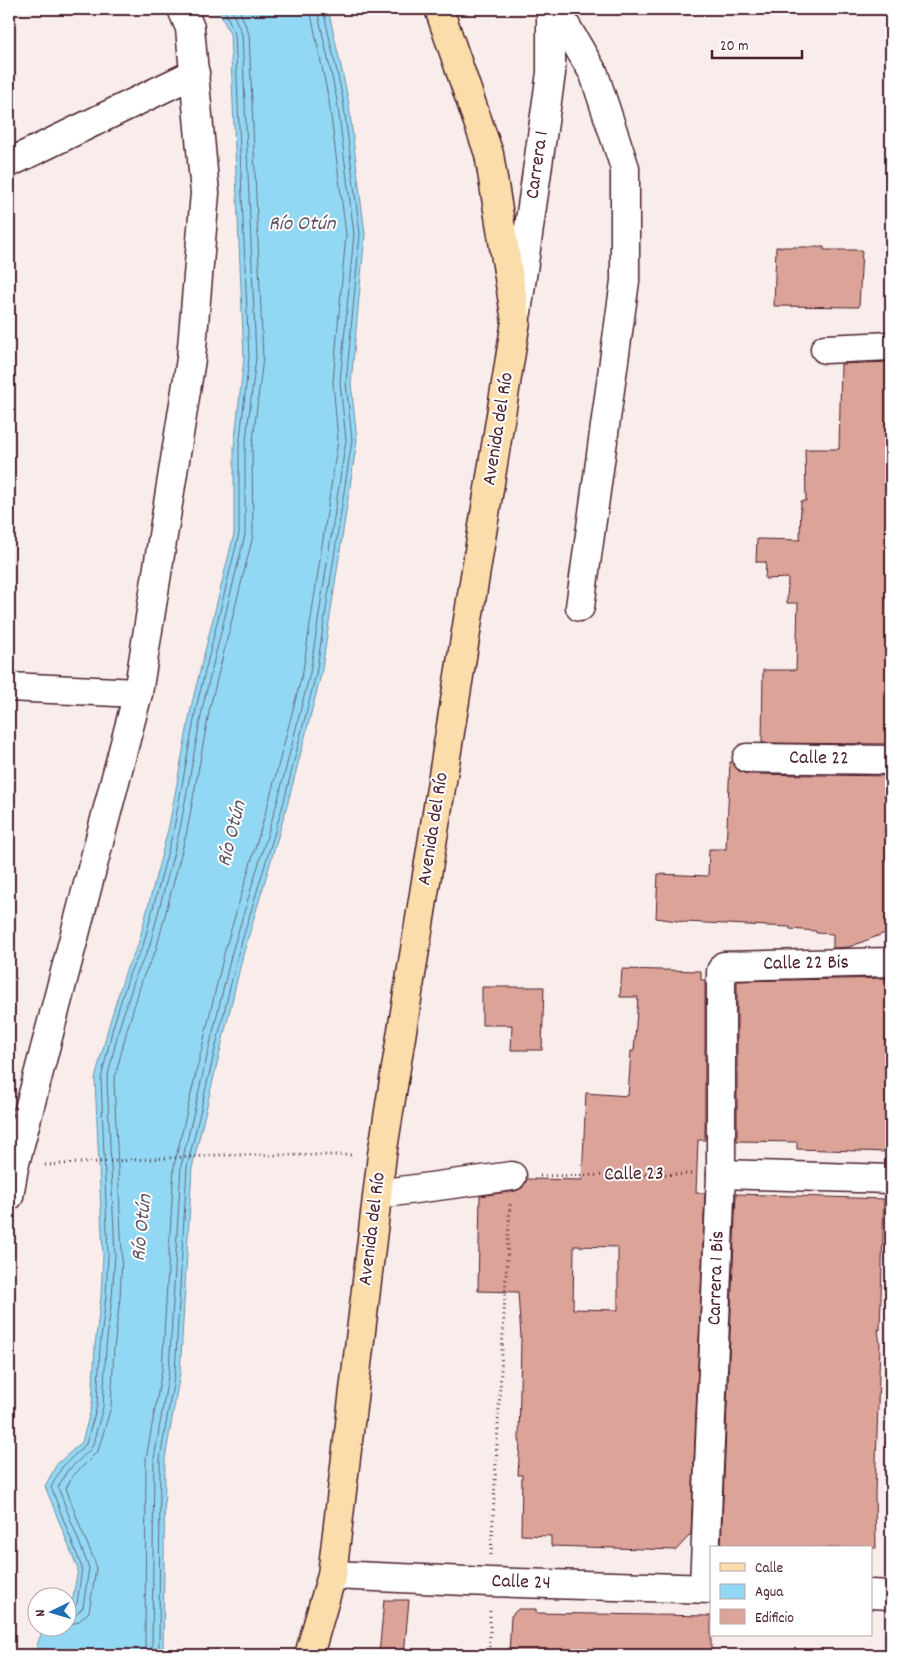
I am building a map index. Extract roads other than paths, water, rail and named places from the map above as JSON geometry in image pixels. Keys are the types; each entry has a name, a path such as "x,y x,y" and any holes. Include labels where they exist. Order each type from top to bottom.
{"main road":[{"name":"Avenida del Río","path":"309,1655 332,1575 382,1154 516,321 490,154 439,9"}],"street":[{"path":"9,1196 14,1167 138,693 191,359 206,194 196,73 190,28 182,9"},
{"name":"Carrera 1","path":"516,321 551,74 551,9"},
{"path":"556,9 594,74 625,168 625,281 580,607"},
{"path":"9,163 196,73"},
{"path":"826,349 891,346"},
{"path":"9,687 138,693"},
{"name":"Calle 22","path":"747,758 891,760"},
{"name":"Calle 22 Bis","path":"722,968 724,966 891,962"},
{"name":"Carrera 1 Bis","path":"707,1589 722,1174 722,968"},
{"path":"722,1174 891,1179"},
{"path":"378,1194 512,1176"},
{"name":"Calle 24","path":"332,1575 707,1589"},
{"path":"872,1594 891,1595"}],"water":[{"name":"Río Otún","path":"218,9 328,9 348,98 365,234 351,383 357,440 321,675 287,806 243,955 192,1168 180,1373 165,1459 163,1655 34,1655 40,1636 78,1636 78,1586 75,1586 78,1569 45,1486 57,1464 82,1442 92,1405 103,1255 95,1079 126,970 138,945 169,826 192,703 234,534 234,447 244,358 230,34"}]}
